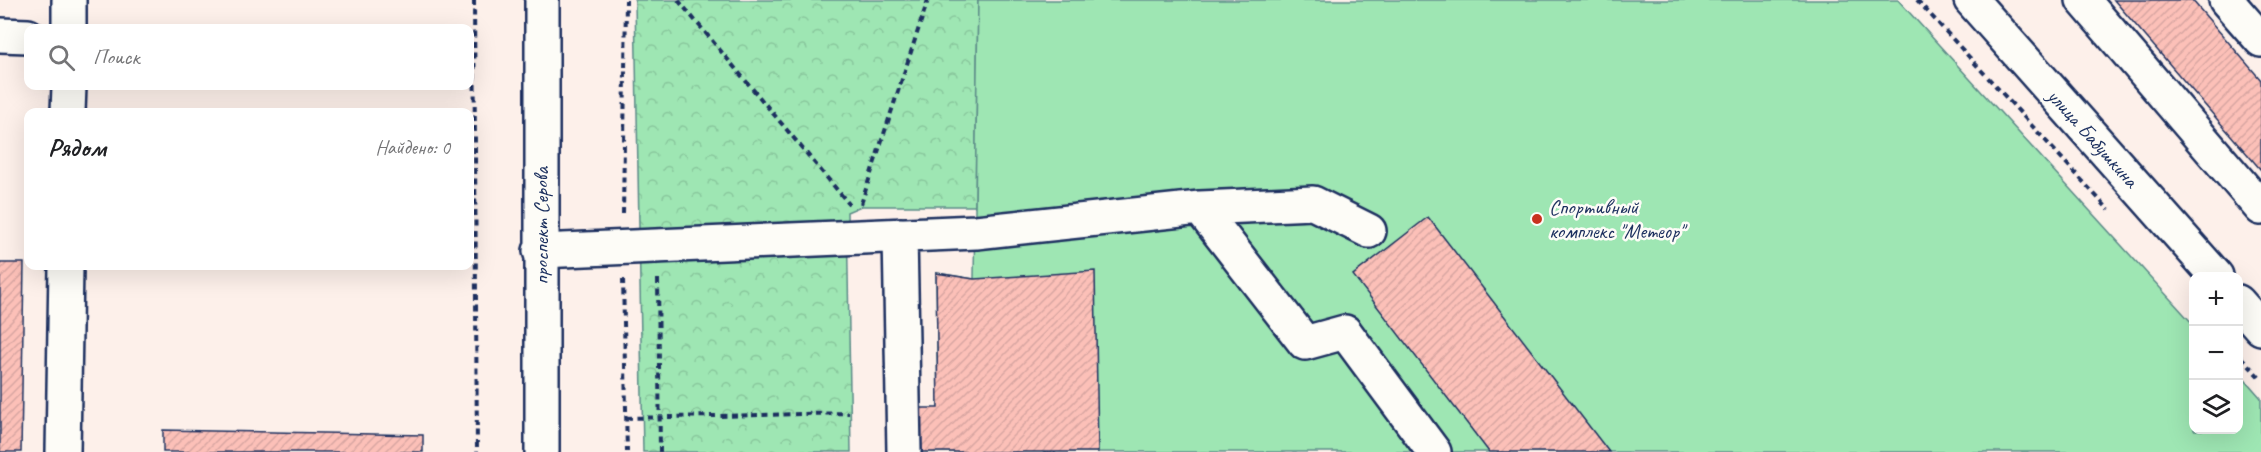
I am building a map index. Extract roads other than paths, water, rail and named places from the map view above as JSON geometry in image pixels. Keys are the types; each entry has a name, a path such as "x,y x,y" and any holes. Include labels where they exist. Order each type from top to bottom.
{"main road":[{"path":"69,0 69,24"},
{"name":"проспект Серова","path":"542,0 540,251 542,452"},
{"name":"улица Бабушкина","path":"1971,0 2212,272"},
{"path":"2083,0 2261,208"},
{"path":"2226,0 2261,40"},
{"path":"0,35 24,36"},
{"path":"68,108 69,90"},
{"path":"540,251 976,232 1200,208 1313,203 1369,231"},
{"path":"1200,208 1305,343 1345,332 1434,452"},
{"path":"900,235 904,452"},
{"path":"63,452 66,270"}],"place":[{"name":"Спортивный комплекс \"Метеор\"","path":"1537,219"}]}
